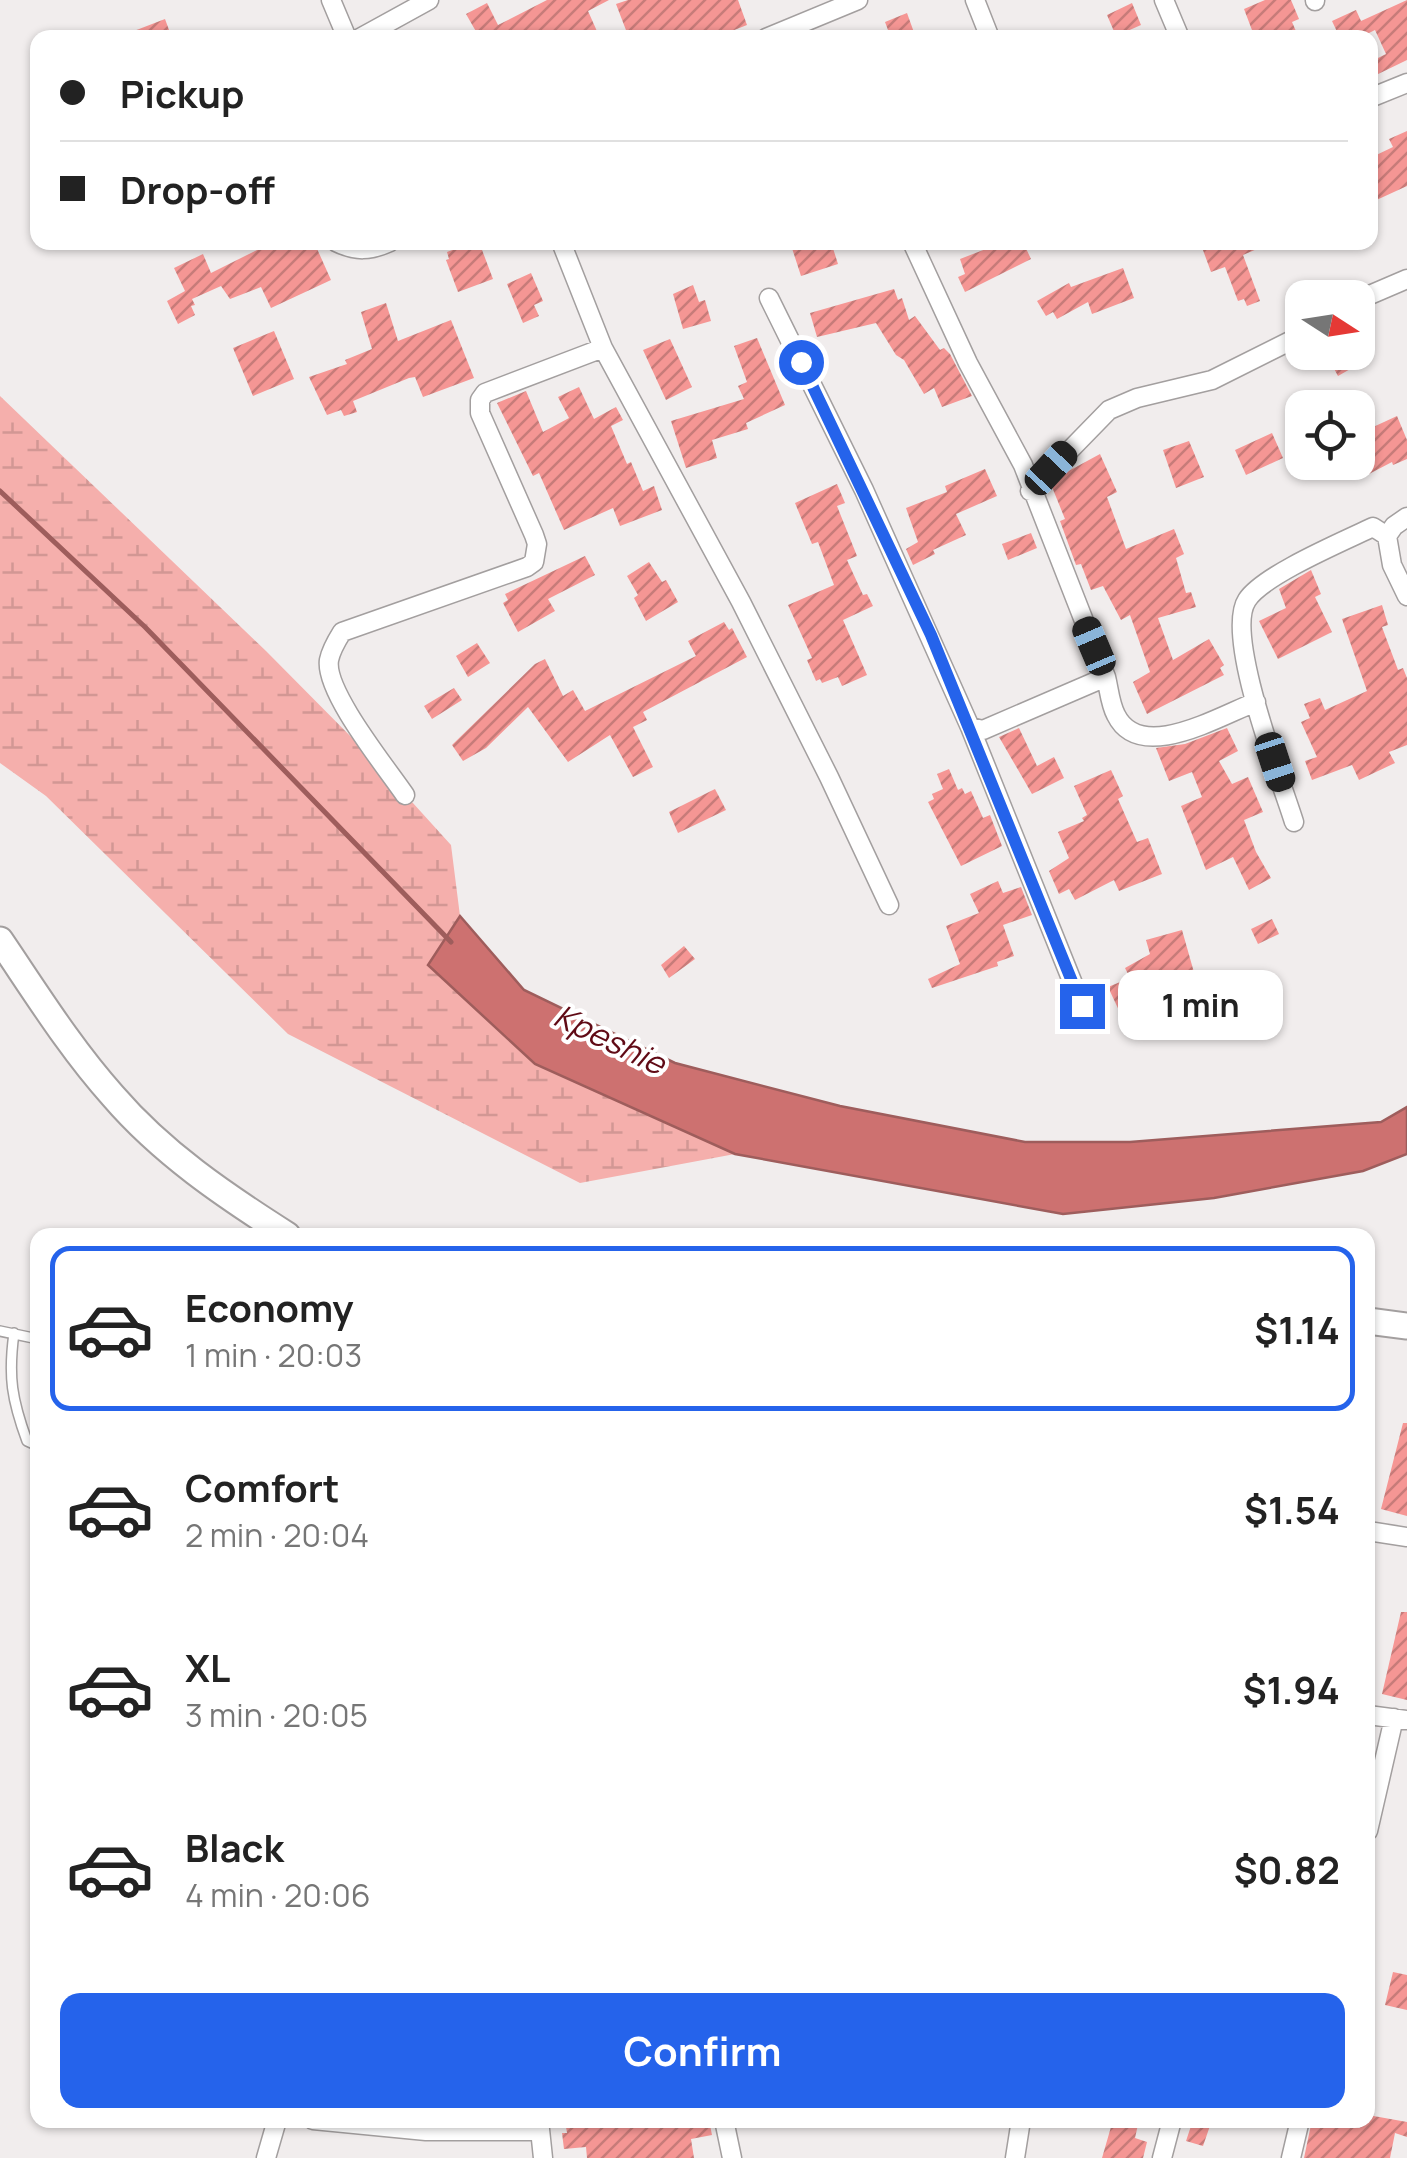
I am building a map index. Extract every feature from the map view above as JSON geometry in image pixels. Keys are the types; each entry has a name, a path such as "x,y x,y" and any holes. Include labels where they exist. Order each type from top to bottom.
{"main road":[{"path":"0,940 84,1062 115,1099 185,1164 276,1228"},
{"path":"1375,1324 1407,1326"}],"street":[{"path":"331,0 343,30"},
{"path":"375,30 429,0"},
{"path":"812,29 858,0"},
{"path":"975,0 987,30"},
{"path":"1164,0 1177,30"},
{"path":"1378,95 1407,83"},
{"path":"564,250 603,348 750,619 888,905"},
{"path":"916,250 968,363 1023,465 1106,677 1114,713 1127,731 1142,737 1167,736 1256,702"},
{"path":"1375,293 1407,279"},
{"path":"769,298 864,490 970,727 1082,1006"},
{"path":"1030,491 1109,410 1137,398 1212,380 1285,343"},
{"path":"405,795 334,688 328,663 334,645 342,632 534,562 534,535 480,413 480,400 485,393 603,348"},
{"path":"1407,517 1388,536 1392,565 1407,596"},
{"path":"1294,822 1246,669 1240,626 1246,601 1263,584 1373,527 1388,536"},
{"path":"970,727 983,730 1106,677"},
{"path":"1375,1532 1407,1537"},
{"path":"1375,1716 1400,1719 1375,1806"},
{"path":"266,2158 275,2128"},
{"path":"395,2128 494,2128"},
{"path":"540,2128 543,2158"},
{"path":"726,2128 732,2158"},
{"path":"1016,2158 1020,2128"},
{"path":"1162,2158 1170,2128"},
{"path":"1291,2158 1298,2128"}],"lane":[{"path":"0,1331 30,1337"},
{"path":"14,1333 9,1369 13,1402 30,1442"}],"green space":[{"path":"0,396 266,651 451,845 460,916 429,965 535,1064 735,1154 580,1183 288,1034 46,796 0,763"}],"water":[{"path":"460,916 524,990 675,1063 840,1106 1025,1142 1130,1142 1381,1122 1407,1107 1407,1154 1363,1171 1214,1198 1063,1214 735,1154 535,1064 428,965"}],"building":[{"path":"547,0 609,0 588,11 596,30 475,30 466,14 487,3 498,25"},
{"path":"628,0 738,0 747,25 734,30 626,30 616,4"},
{"path":"1265,0 1291,0 1299,19 1292,22 1296,30 1252,30 1244,9"},
{"path":"1407,0 1407,60 1378,74 1378,58 1386,54 1378,30 1336,30 1332,21 1356,10 1361,21"},
{"path":"1132,3 1141,25 1113,30 1107,15"},
{"path":"907,13 913,30 888,30 885,22"},
{"path":"165,19 169,30 137,30"},
{"path":"1407,131 1407,186 1378,199 1378,154 1393,147 1389,139"},
{"path":"257,250 318,250 331,280 271,308 261,287 230,299 221,286 192,299 195,315 178,324 167,301 185,291 174,268 203,254 211,273"},
{"path":"482,250 493,279 458,292 446,260 447,252"},
{"path":"793,250 834,250 838,264 801,276"},
{"path":"983,250 1027,250 1031,259 965,292 958,277 965,274 960,259"},
{"path":"1203,250 1255,250 1243,255 1260,301 1247,306 1244,299 1238,301 1225,267 1211,272"},
{"path":"1123,268 1134,298 1092,314 1088,302 1057,319 1053,312 1046,316 1037,301 1069,283 1071,287"},
{"path":"531,273 543,301 534,305 539,316 523,323 507,284"},
{"path":"693,285 699,302 705,300 711,321 683,329 673,294"},
{"path":"894,289 898,300 902,298 909,320 915,316 940,350 944,348 950,354 972,396 942,407 934,388 924,394 876,323 817,337 810,313"},
{"path":"386,303 398,341 451,320 474,378 423,397 415,377 409,378 353,401 357,412 344,416 341,410 327,415 309,377 347,364 345,360 372,349 361,312"},
{"path":"274,331 294,379 253,396 233,348"},
{"path":"757,338 785,405 746,423 748,429 712,440 717,458 686,468 671,421 744,399 738,386 747,382 734,346"},
{"path":"670,339 692,387 666,400 643,350"},
{"path":"579,387 594,419 616,407 623,420 611,426 627,464 631,462 643,491 654,486 662,510 620,526 613,508 564,530 539,473 533,476 497,403 526,391 543,432 569,418 558,397"},
{"path":"1397,416 1407,440 1407,459 1375,471 1375,426"},
{"path":"1272,433 1283,458 1246,475 1235,450"},
{"path":"1189,441 1204,477 1176,488 1163,450"},
{"path":"1100,454 1117,492 1107,497 1126,549 1174,529 1184,554 1176,558 1186,593 1191,592 1196,607 1158,618 1173,660 1209,639 1224,665 1220,668 1224,675 1147,714 1133,682 1150,672 1130,615 1121,620 1103,586 1091,590 1081,564 1076,565 1060,521 1065,519 1052,487 1065,473"},
{"path":"985,469 997,496 956,514 966,535 933,550 935,554 913,565 906,549 918,542 906,508 947,492 945,486"},
{"path":"837,484 845,503 837,506 857,556 847,560 863,595 867,594 873,606 843,620 867,675 842,686 838,677 822,683 820,679 816,681 807,660 812,658 788,605 834,585 818,542 812,544 795,503"},
{"path":"1031,533 1037,548 1008,560 1002,544"},
{"path":"585,556 595,575 548,599 555,611 518,632 503,603 508,600 505,594"},
{"path":"649,562 662,582 666,580 678,602 646,621 627,576"},
{"path":"1311,570 1321,594 1315,597 1332,632 1278,659 1259,621 1286,608 1279,589"},
{"path":"1382,605 1388,625 1382,627 1398,670 1403,668 1407,678 1407,745 1389,752 1395,763 1359,780 1352,765 1312,780 1305,761 1317,757 1301,722 1310,718 1304,704 1320,698 1325,710 1367,691 1342,619"},
{"path":"724,622 729,630 732,628 747,657 643,712 647,720 633,727 653,767 633,777 610,735 568,762 528,707 486,748 463,761 452,745 535,664 545,659 563,696 573,690 585,711 696,656 688,641"},
{"path":"477,643 490,663 468,677 456,656"},
{"path":"454,688 462,700 432,719 424,706"},
{"path":"1019,728 1037,766 1054,757 1064,778 1032,794 999,737"},
{"path":"1227,728 1238,751 1219,761 1232,784 1248,777 1263,812 1244,820 1271,878 1249,890 1233,857 1206,870 1181,806 1202,797 1192,772 1169,781 1156,748 1185,744"},
{"path":"949,769 958,790 962,788 965,794 971,791 983,818 990,815 1002,846 961,866 928,802 934,799 932,794 943,789 937,774"},
{"path":"1111,770 1123,796 1118,799 1137,842 1148,838 1162,874 1119,891 1114,880 1075,900 1069,889 1059,894 1049,871 1069,858 1058,832 1084,821 1082,818 1087,815 1074,786"},
{"path":"715,789 726,810 678,833 669,812"},
{"path":"998,881 1003,893 1021,887 1032,915 1003,925 1014,956 997,962 998,966 932,988 928,979 960,964 946,926 979,913 970,894"},
{"path":"1272,919 1279,934 1258,944 1251,929"},
{"path":"1182,930 1197,983 1171,991 1174,997 1123,1019 1108,987 1130,978 1125,968 1150,954 1146,940"},
{"path":"684,946 695,959 669,978 661,965"},
{"path":"1403,1423 1407,1423 1407,1516 1381,1509"},
{"path":"1401,1612 1407,1612 1407,1700 1382,1694"},
{"path":"1393,1972 1407,1975 1407,2010 1385,2005"},
{"path":"1375,2116 1407,2122 1407,2137 1395,2133 1390,2158 1304,2158 1310,2128 1375,2128"},
{"path":"566,2128 711,2128 712,2135 691,2139 694,2158 587,2158 586,2147 564,2149 562,2133 567,2133"},
{"path":"1111,2128 1137,2128 1135,2138 1147,2142 1143,2158 1102,2158"},
{"path":"1190,2128 1209,2128 1203,2146 1186,2141"}],"waterway":[{"name":"Kpeshie","path":"0,491 145,627 451,942"}],"route":[{"path":"801,362 931,635 1082,1006"}]}
